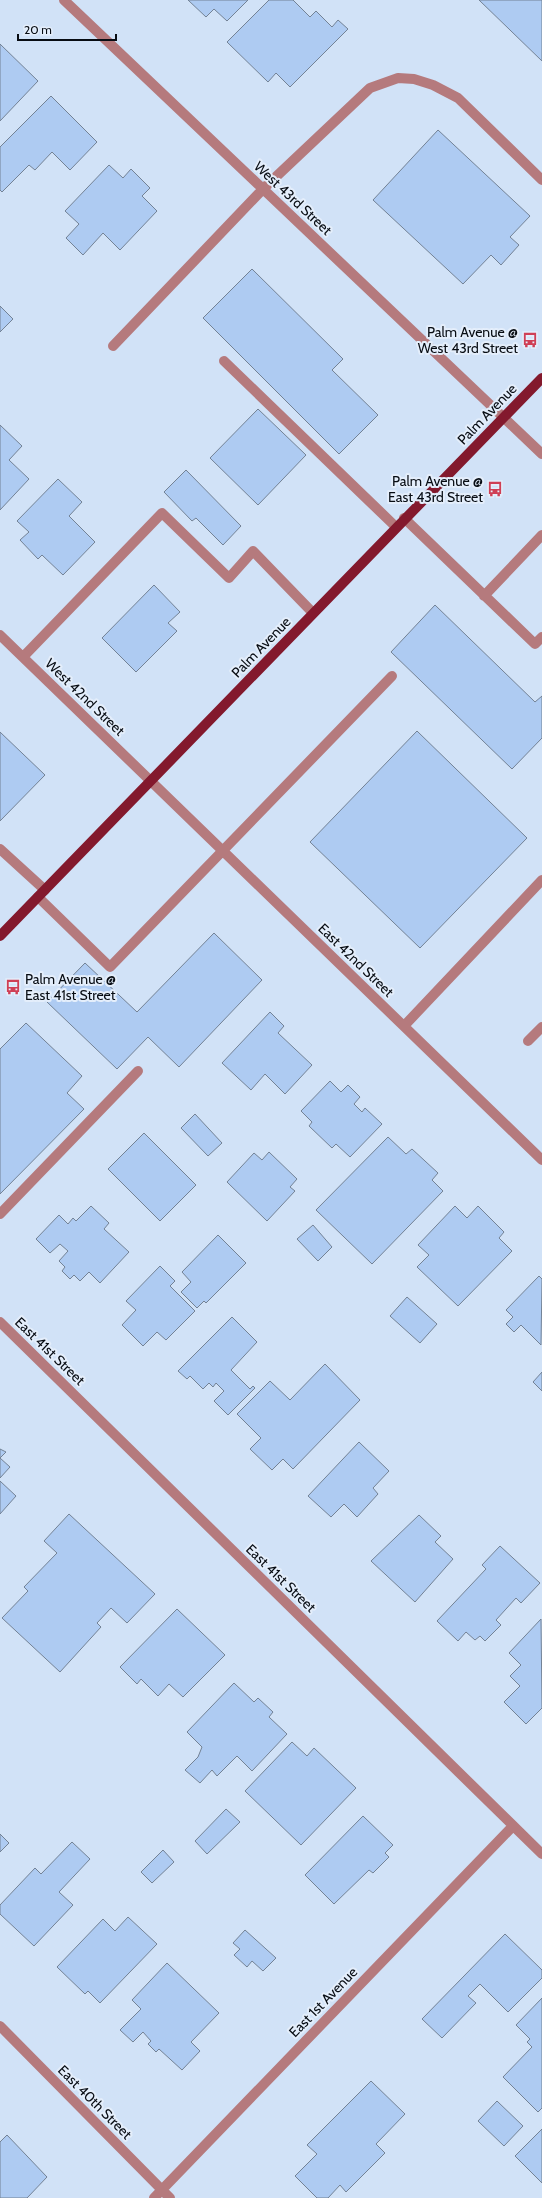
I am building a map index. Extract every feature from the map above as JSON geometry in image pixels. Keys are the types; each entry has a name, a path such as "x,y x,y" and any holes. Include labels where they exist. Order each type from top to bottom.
{"main road":[{"name":"Palm Avenue","path":"0,936 404,518 542,378"}],"street":[{"name":"West 43rd Street","path":"64,0 542,454"},
{"path":"113,346 263,189 370,88 398,78 414,79 433,85 458,98 542,180"},
{"path":"224,361 396,527"},
{"path":"23,657 162,513 229,578 253,551 313,613"},
{"path":"404,518 535,644 542,637"},
{"path":"484,596 542,535"},
{"name":"West 42nd Street","path":"0,635 151,780"},
{"path":"0,849 110,967 392,676"},
{"name":"East 42nd Street","path":"151,780 542,1160"},
{"path":"404,1026 542,880"},
{"path":"528,1042 542,1027"},
{"path":"0,1214 138,1071"},
{"name":"East 41st Street","path":"0,1322 542,1854"},
{"name":"East 1st Avenue","path":"154,2198 513,1826"},
{"name":"East 40th Street","path":"0,2026 170,2198"}],"building":[{"path":"188,0 248,0 227,21 214,9 206,17"},
{"path":"269,0 293,0 310,17 316,11 332,27 338,20 348,29 290,87 276,73 268,82 227,42"},
{"path":"479,0 542,0 542,61"},
{"path":"0,44 38,81 0,121"},
{"path":"51,96 97,142 70,170 52,152 35,170 29,165 2,192 0,190 0,147"},
{"path":"438,130 530,216 510,237 519,245 501,265 491,255 463,284 373,200"},
{"path":"109,165 123,178 131,169 150,188 142,196 157,211 120,250 103,233 83,255 66,238 79,224 65,211"},
{"path":"252,269 343,359 332,370 378,415 339,454 203,318"},
{"path":"0,306 13,319 0,332"},
{"path":"258,409 306,455 258,505 210,458"},
{"path":"0,425 22,446 9,460 29,479 0,510"},
{"path":"186,470 241,526 223,545 196,518 192,521 164,492"},
{"path":"58,479 82,502 69,516 95,542 63,575 42,555 38,559 20,540 29,532 17,521"},
{"path":"154,585 180,612 168,623 177,631 136,672 102,638"},
{"path":"435,605 535,702 542,696 542,738 512,769 391,652"},
{"path":"417,731 527,838 420,948 310,842"},
{"path":"0,732 45,775 0,821"},
{"path":"214,933 262,980 179,1067 148,1037 117,1069 47,1002 85,963 137,1012"},
{"path":"270,1012 284,1026 278,1033 312,1065 285,1094 265,1074 251,1090 222,1063"},
{"path":"26,1023 82,1076 67,1093 84,1109 0,1194 0,1049"},
{"path":"330,1081 341,1092 348,1085 360,1097 354,1104 362,1112 365,1108 382,1124 350,1157 336,1144 332,1148 309,1126 312,1122 301,1111"},
{"path":"195,1114 222,1143 208,1156 181,1128"},
{"path":"144,1133 196,1185 160,1221 108,1169"},
{"path":"388,1137 406,1154 412,1149 438,1173 432,1180 443,1191 372,1264 316,1210"},
{"path":"269,1152 297,1179 290,1187 295,1191 267,1221 227,1182 254,1153 262,1160"},
{"path":"91,1206 109,1223 104,1229 129,1252 100,1283 89,1272 80,1281 74,1275 70,1279 62,1271 65,1267 59,1261 68,1251 60,1244 50,1253 36,1239 59,1215 68,1224 73,1218 76,1221"},
{"path":"455,1206 467,1218 478,1206 504,1232 499,1238 512,1251 458,1306 417,1267 429,1255 418,1245"},
{"path":"313,1225 332,1247 318,1261 297,1239"},
{"path":"218,1235 246,1263 206,1303 204,1301 197,1308 181,1292 191,1282 182,1272"},
{"path":"160,1266 175,1281 170,1286 195,1311 166,1340 157,1332 143,1346 122,1325 136,1310 126,1301"},
{"path":"539,1276 542,1279 541,1345 521,1325 514,1332 506,1324 513,1317 506,1310"},
{"path":"407,1297 437,1324 420,1343 390,1316"},
{"path":"232,1317 257,1342 231,1370 250,1389 253,1386 255,1388 228,1415 214,1401 224,1391 216,1383 213,1387 209,1383 203,1389 190,1376 187,1379 178,1371"},
{"path":"325,1364 360,1400 293,1469 283,1459 272,1470 250,1449 261,1438 237,1414 270,1381 290,1400"},
{"path":"542,1372 542,1391 533,1382"},
{"path":"359,1442 389,1471 373,1488 378,1494 357,1517 344,1504 331,1517 308,1496"},
{"path":"0,1449 6,1452 0,1458"},
{"path":"0,1458 10,1467 0,1478"},
{"path":"0,1481 16,1496 0,1514"},
{"path":"69,1514 155,1594 127,1623 111,1608 97,1623 101,1627 60,1672 2,1618 28,1591 24,1587 57,1553 44,1541"},
{"path":"419,1515 441,1536 435,1542 453,1559 415,1602 371,1561"},
{"path":"500,1546 540,1583 521,1603 516,1598 496,1620 501,1625 485,1641 480,1636 475,1640 466,1632 458,1641 437,1621 486,1569 482,1565"},
{"path":"177,1609 225,1655 183,1697 169,1684 158,1696 141,1679 137,1684 120,1667"},
{"path":"541,1619 542,1708 526,1724 504,1702 520,1686 510,1676 521,1665 509,1653"},
{"path":"234,1683 254,1702 258,1698 273,1712 269,1717 287,1734 252,1771 237,1756 217,1776 212,1770 200,1783 185,1770 198,1757 202,1747 187,1732"},
{"path":"292,1742 307,1756 314,1748 356,1788 301,1845 245,1791"},
{"path":"226,1809 240,1822 207,1854 195,1841"},
{"path":"363,1816 393,1845 385,1853 389,1857 373,1873 369,1870 334,1904 305,1875"},
{"path":"0,1834 9,1843 0,1852"},
{"path":"72,1842 90,1859 59,1892 73,1905 34,1946 0,1914 0,1905 35,1868 41,1874"},
{"path":"163,1850 174,1862 152,1883 141,1872"},
{"path":"128,1917 157,1944 100,2003 88,1991 85,1994 57,1967 103,1919 115,1931"},
{"path":"245,1930 276,1958 263,1971 252,1961 247,1967 234,1955 240,1949 233,1943"},
{"path":"505,1934 542,1970 542,1978 508,2012 480,1984 468,1996 476,2003 442,2038 422,2019"},
{"path":"167,1963 219,2013 191,2042 200,2051 182,2070 159,2049 156,2052 148,2044 151,2041 143,2032 133,2042 120,2030 141,2009 132,2000"},
{"path":"542,1998 542,2108 538,2112 503,2077 532,2047 527,2042 530,2039 516,2025"},
{"path":"371,2081 405,2114 376,2144 385,2153 346,2192 340,2185 328,2198 317,2198 295,2176 317,2154 307,2145"},
{"path":"497,2101 523,2126 504,2146 478,2121"},
{"path":"542,2129 542,2183 515,2156"},
{"path":"7,2135 47,2177 27,2198 0,2198 0,2142"}],"place":[{"name":"Palm Avenue @ West 43rd Street","path":"530,340"},
{"name":"Palm Avenue @ East 43rd Street","path":"495,489"},
{"name":"Palm Avenue @ East 41st Street","path":"13,987"}]}
